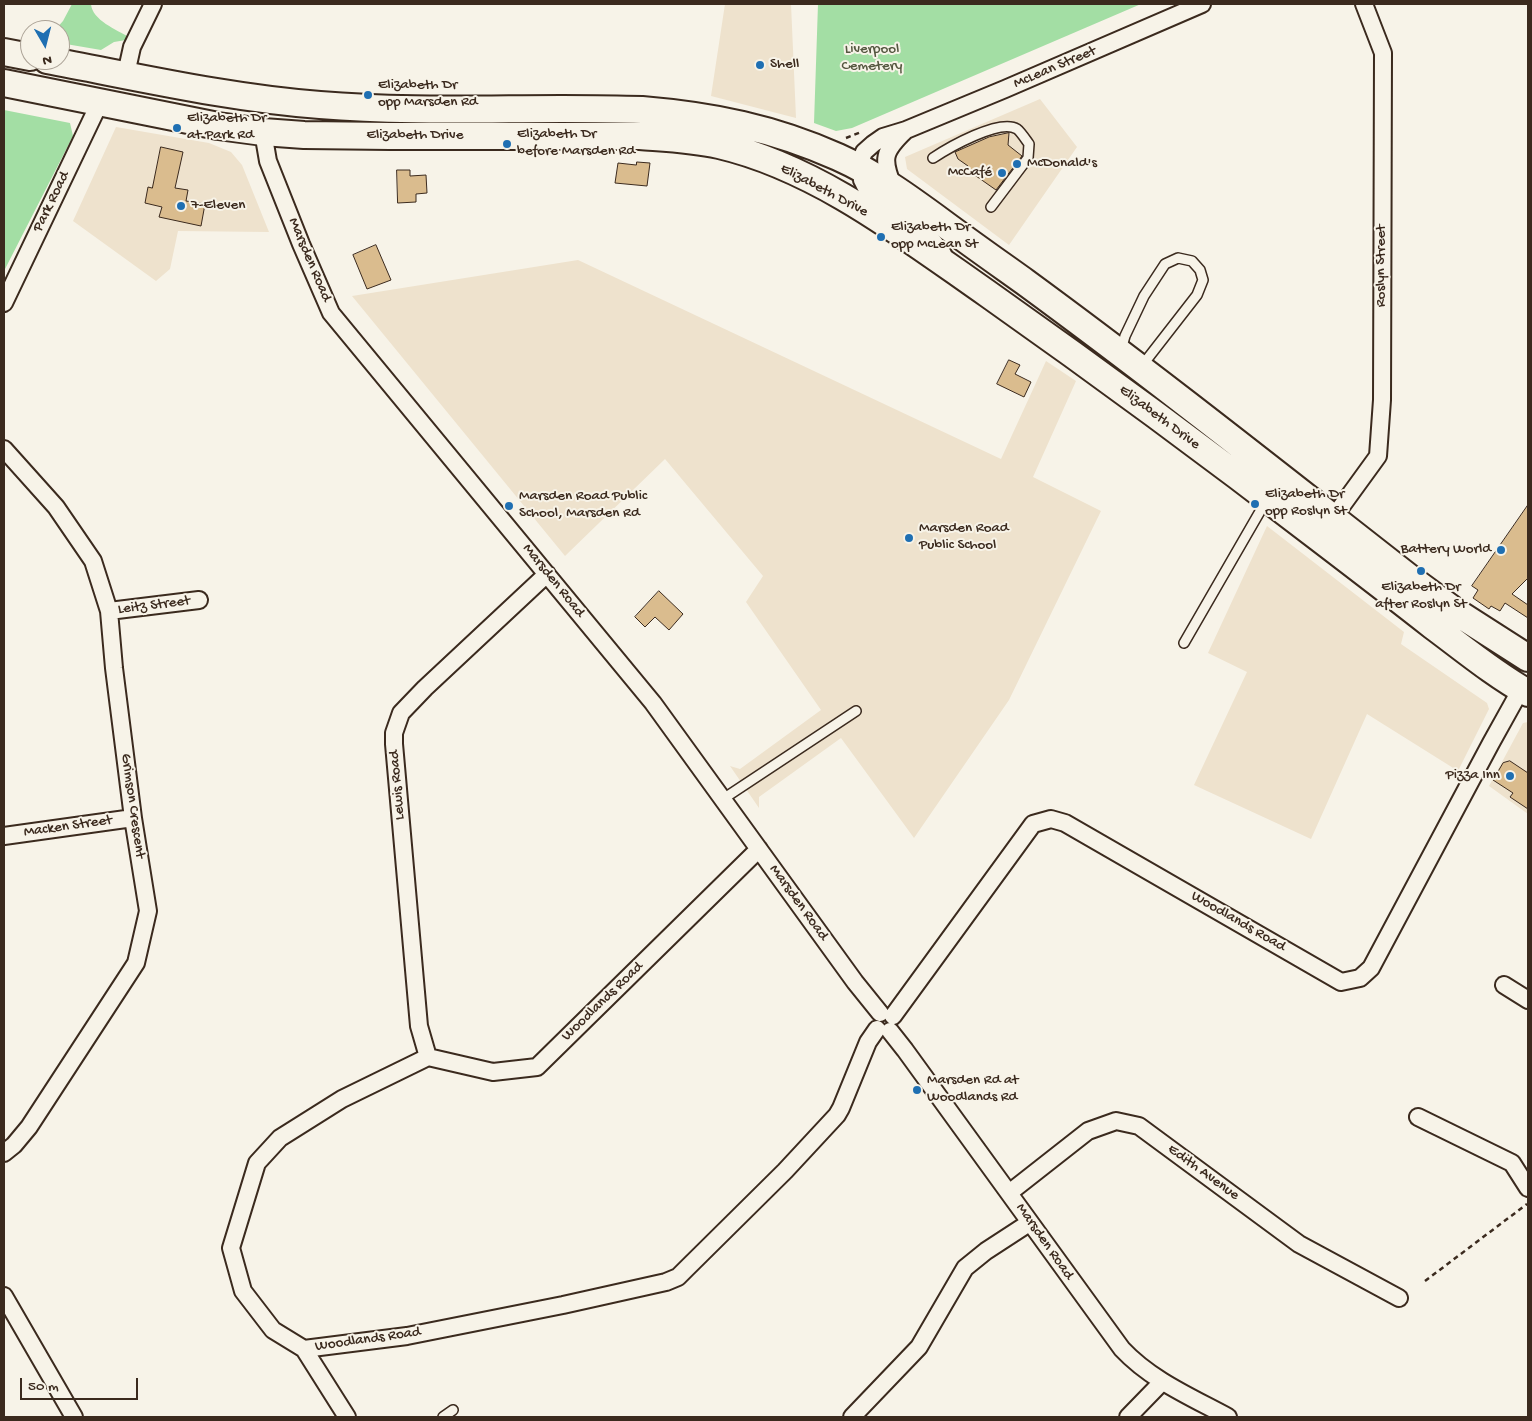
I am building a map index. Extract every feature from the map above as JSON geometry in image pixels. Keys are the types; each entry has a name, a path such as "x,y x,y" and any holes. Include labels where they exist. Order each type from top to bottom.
{"main road":[{"path":"4,52 20,55"},
{"name":"Elizabeth Drive","path":"70,64 190,88 264,100 352,107 450,109 593,108 686,113 728,120 765,130 839,157 893,186 1130,361 1456,612 1528,658"},
{"path":"126,74 125,82 127,89 134,94 174,103 188,110 198,122"},
{"name":"Elizabeth Drive","path":"4,83 198,122 263,132 304,135 390,136 640,136 680,139 718,145 754,155 799,174 840,196 958,273 1083,361 1268,498 1468,654 1525,691"},
{"path":"263,132 264,100"}],"street":[{"path":"126,74 132,47 153,4"},
{"name":"McLean Street","path":"861,169 861,160 864,152 883,137 906,130 1202,4"},
{"name":"Roslyn Street","path":"1333,518 1378,456 1381,409 1384,53 1364,4"},
{"name":"Park Road","path":"4,303 100,102"},
{"name":"McLean Street","path":"893,186 886,168 885,157 895,141 906,130"},
{"name":"Marsden Road","path":"263,132 268,161 301,244 332,313 653,703 1122,1349 1142,1368 1162,1382 1228,1417"},
{"path":"861,169 862,180 869,194 929,236 958,273"},
{"name":"Grimson Crescent","path":"4,449 56,507 93,561 109,611 114,668 133,818 148,911 136,962 29,1127 14,1145 4,1153"},
{"name":"Lewis Road","path":"428,1057 419,1026 394,744 396,724 401,713 425,688 547,574"},
{"name":"Leitz Street","path":"109,611 199,600"},
{"name":"Woodlands Road","path":"759,849 536,1067 494,1072 428,1057 342,1099 280,1138 257,1163 231,1248 243,1291 273,1330 304,1349 407,1336 651,1287 678,1277 785,1171 837,1115 868,1042 1033,824 1052,819 1065,823 1341,982 1360,978 1371,968 1491,743 1525,691"},
{"name":"Macken Street","path":"4,836 133,818"},
{"path":"1504,985 1528,1000"},
{"path":"1418,1117 1512,1162 1528,1188"},
{"name":"Edith Avenue","path":"1009,1192 1088,1130 1116,1121 1139,1126 1299,1244 1399,1298"},
{"path":"852,1417 919,1347 965,1268 986,1251 1029,1222"},
{"path":"4,1296 74,1417"},
{"path":"304,1349 347,1417"},
{"path":"1128,1417 1162,1382"}],"lane":[{"path":"933,158 947,148 993,128 1008,126 1017,129 1029,144 1028,158 991,207"},
{"path":"1178,258 1192,262 1200,270 1203,280 1197,295 1130,361 1125,336 1144,296 1165,264 1178,258"},
{"path":"1184,643 1268,498"},
{"path":"723,799 856,711"},
{"path":"443,1417 454,1410"}],"path":[{"path":"1425,1282 1528,1203"}],"shaded area":[{"path":"725,4 791,4 796,118 711,96"},
{"path":"1040,99 1077,147 1009,245 907,169 905,157"},
{"path":"116,127 209,143 231,152 242,165 269,232 178,231 170,269 156,281 73,221"},
{"name":"Marsden Road Public School","path":"578,260 1001,459 1046,361 1076,381 1033,477 1101,511 1009,700 914,838 841,738 759,797 759,808 730,766 740,769 821,710 746,602 763,576 665,459 565,556 352,296"},
{"path":"1267,526 1404,632 1401,644 1487,703 1489,709 1458,771 1367,714 1311,839 1194,785 1247,672 1208,653"},
{"path":"1528,722 1528,814 1489,786 1523,723"}],"green space":[{"path":"72,4 91,4 92,10 100,20 129,37 126,40 114,42 101,50 70,45 70,20 64,20"},
{"name":"Liverpool Cemetery","path":"818,4 1141,4 852,128 836,131 814,123"},
{"path":"4,110 70,123 73,136 4,271"}],"building":[{"path":"1009,133 1008,145 1022,156 996,190 966,169 968,166 958,159 955,152 989,137"},
{"path":"161,147 183,152 175,188 188,190 186,201 205,204 201,226 159,217 162,207 145,203 148,187 152,188"},
{"path":"637,162 650,163 647,186 615,183 618,163 636,165"},
{"path":"397,170 410,170 410,176 426,175 427,193 416,194 416,202 398,203"},
{"path":"376,245 391,280 367,289 353,255"},
{"path":"1009,360 1020,365 1015,374 1031,382 1024,397 997,384"},
{"path":"1528,505 1528,578 1512,594 1528,605 1528,618 1505,603 1500,611 1491,606 1489,609 1473,598 1478,590 1472,586"},
{"path":"659,591 683,614 669,630 655,617 645,627 635,617"},
{"path":"1510,761 1528,773 1528,809 1510,797 1513,793 1493,780 1503,763"}],"place":[{"name":"Shell","path":"760,65"},
{"name":"Elizabeth Dr opp Marsden Rd","path":"368,95"},
{"name":"Elizabeth Dr at Park Rd","path":"177,128"},
{"name":"Elizabeth Dr before Marsden Rd","path":"507,144"},
{"name":"McDonald's","path":"1017,164"},
{"name":"McCafé","path":"1002,173"},
{"name":"7-Eleven","path":"181,206"},
{"name":"Elizabeth Dr opp McLean St","path":"881,237"},
{"name":"Elizabeth Dr opp Roslyn St","path":"1255,504"},
{"name":"Marsden Road Public School, Marsden Rd","path":"509,506"},
{"name":"Marsden Road Public School","path":"909,538"},
{"name":"Battery World","path":"1501,550"},
{"name":"Elizabeth Dr after Roslyn St","path":"1421,571"},
{"name":"Pizza Inn","path":"1510,776"},
{"name":"Marsden Rd at Woodlands Rd","path":"917,1090"}]}
